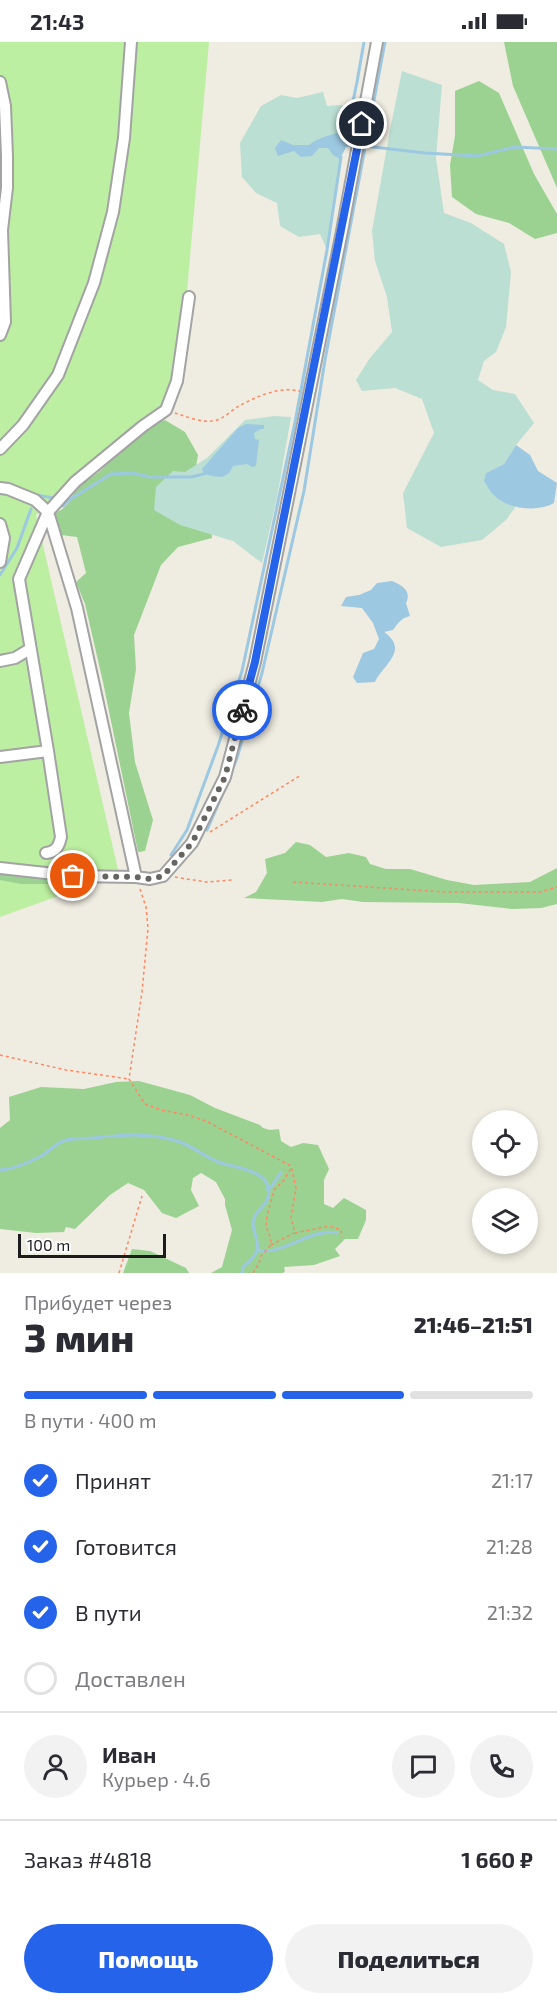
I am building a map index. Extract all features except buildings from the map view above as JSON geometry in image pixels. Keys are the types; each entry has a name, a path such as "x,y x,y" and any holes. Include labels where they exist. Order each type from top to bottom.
{"street":[{"path":"0,449 24,425 58,375 94,283 113,212 124,138 131,42"},
{"path":"0,868 73,876 150,879 163,876 192,843 225,777 255,662 342,231 377,42"},
{"path":"0,82 6,106 8,156 2,230 5,322 0,335"},
{"path":"46,853 56,849 61,837 19,579 48,512 75,483 143,426 166,410 177,381 189,297"},
{"path":"0,488 35,500 48,512 77,608 136,877"},
{"path":"0,524 4,538 0,562"},
{"path":"0,661 15,658 30,648"},
{"path":"0,757 48,751"}],"path":[{"path":"166,410 196,420 217,420 238,407 273,391 291,389 309,394"},
{"path":"192,843 301,776"},
{"path":"163,876 206,882 232,880"},
{"path":"136,877 146,907 148,928 142,992 129,1079 145,1104 206,1121 291,1166 296,1188 291,1218 295,1233"},
{"path":"293,882 446,892 540,892 557,886"},
{"path":"0,1054 66,1070 129,1079"},
{"path":"270,1246 271,1239 266,1226 268,1209 274,1190 284,1180 291,1166"},
{"path":"119,1273 142,1196"},
{"path":"253,1273 261,1256 270,1246 295,1233 333,1227 341,1230 342,1238"}],"green space":[{"path":"0,42 209,42 178,393 36,515 119,874 0,917"},
{"path":"504,42 557,42 557,188 513,86"},
{"path":"479,81 499,93 534,174 557,214 557,233 535,239 509,223 476,214 452,197 450,165 455,136 455,91"},
{"path":"165,420 185,432 198,455 192,490 210,511 212,538 178,547 161,565 134,635 136,669 129,713 135,762 153,820 145,851 138,852 103,682 85,604 76,582 86,573 77,537 61,535 54,514 67,504 81,485 99,472 139,435"},
{"path":"296,842 310,845 326,857 349,853 366,857 370,864 386,869 410,869 474,885 530,882 557,868 557,904 541,908 512,909 459,903 363,902 342,899 322,902 244,898 256,892 267,873 265,859 285,853"},
{"path":"0,864 79,870 75,884 21,884 0,880"},
{"path":"139,1081 190,1095 263,1128 279,1129 281,1141 291,1147 303,1143 318,1145 329,1169 324,1180 324,1204 333,1208 344,1198 366,1210 366,1220 358,1239 345,1239 335,1249 340,1256 314,1265 284,1267 283,1273 211,1273 222,1267 232,1230 225,1199 216,1182 201,1173 193,1178 191,1190 199,1206 176,1218 162,1213 144,1190 128,1183 110,1195 75,1229 66,1227 64,1232 36,1233 0,1229 0,1128 10,1120 9,1097 41,1087 84,1089 116,1082"},
{"path":"132,1249 150,1251 186,1268 189,1273 123,1273"}],"shaded area":[{"path":"402,71 442,85 436,158 444,213 471,223 504,244 511,272 506,327 496,352 484,361 478,380 493,390 515,394 534,423 504,464 486,473 495,495 516,506 506,520 482,540 441,547 407,528 403,493 434,433 422,399 395,388 362,391 356,380 370,358 392,332 387,297 375,261 372,231"},
{"path":"323,92 327,106 340,105 351,108 349,139 358,145 346,147 341,157 327,250 320,234 299,237 280,226 277,203 256,193 242,177 240,143 261,106 281,95 297,98"},
{"path":"348,129 349,139 358,146 346,147 340,159 328,148 319,148 312,156 301,157 294,151 278,156 275,148 281,140 293,145 309,145"},
{"path":"274,416 291,417 277,498 262,563 233,541 180,525 154,510 156,487 173,471 185,472 207,458 245,420"},
{"path":"246,424 264,425 264,429 254,433 255,439 259,440 256,466 252,467 247,464 233,466 228,474 221,477 204,474 202,469 238,428"},
{"path":"516,445 530,455 538,471 557,483 554,503 539,508 513,506 498,498 484,481 486,473 504,464"},
{"path":"392,581 407,592 406,603 410,616 402,619 393,630 384,632 395,645 395,651 375,682 357,683 353,677 363,653 374,649 379,639 373,623 362,608 341,606 346,597 371,590 377,583"}],"waterway":[{"path":"347,130 364,42"},
{"path":"231,773 262,673 304,491 325,360 385,42"},
{"path":"365,146 477,156 515,147 557,149"},
{"path":"171,855 187,830 218,746 242,671 295,422 327,250 341,157"},
{"path":"63,506 111,474 132,473 150,477 191,477 204,474"},
{"path":"37,495 53,498"},
{"path":"0,575 17,548 31,509"},
{"path":"207,830 224,791"},
{"path":"0,1170 28,1163 66,1140 137,1135 180,1142 216,1161 255,1173 267,1183 269,1191 266,1202 253,1221 258,1245 256,1252 243,1267 242,1273"},
{"path":"267,1189 272,1186 281,1172"},
{"path":"257,1250 276,1249 317,1234 337,1233"}],"way so far":[{"path":"73,876 150,879 163,876 192,843 225,777 242,710"}],"route":[{"path":"242,710 255,662 362,124"}]}
